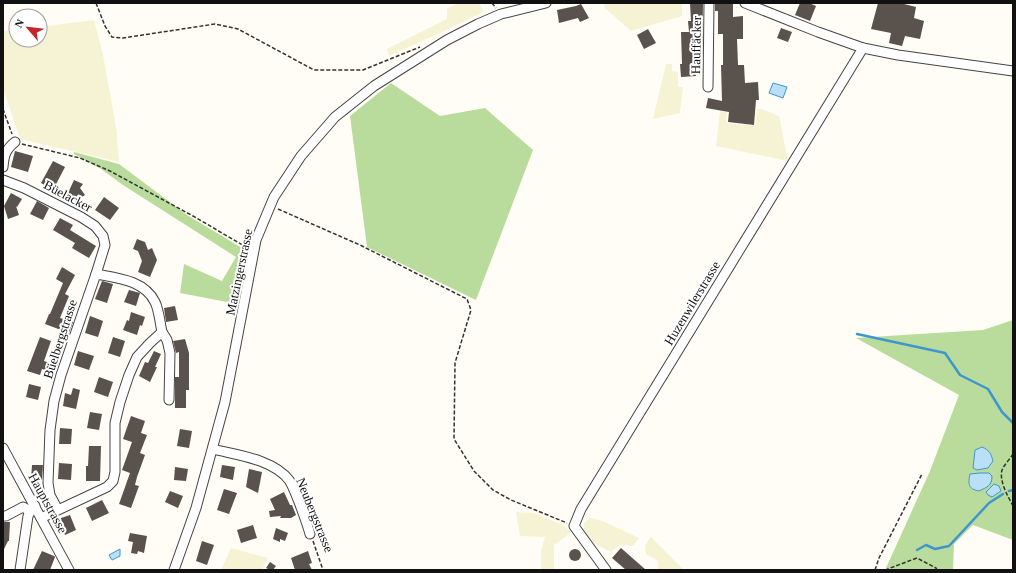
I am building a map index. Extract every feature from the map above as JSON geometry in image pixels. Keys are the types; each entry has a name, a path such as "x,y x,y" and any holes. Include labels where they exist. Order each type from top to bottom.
{"street":[{"name":"Matzingerstrasse","path":"174,570 196,508 213,449 225,402 256,240 274,197 301,156 335,117 374,86 447,40 478,24 501,14 546,3"},
{"name":"Hauffäcker","path":"708,87 709,3"},
{"path":"745,3 863,48 898,56 1013,71"},
{"name":"Huzenwilerstrasse","path":"574,526 581,509 863,48"},
{"path":"3,168 4,157 8,148 15,142"},
{"name":"Büelacker","path":"3,180 24,188 81,217 95,226 104,236 105,245 96,274"},
{"path":"96,274 118,278 137,284 149,293 155,303 162,332 167,340 170,352 168,400"},
{"name":"Büelbergstrasse","path":"58,510 50,495 48,483 50,430 54,401 61,375 96,274"},
{"path":"41,518 107,487 113,481 115,472 115,423 124,389 137,357 162,332"},
{"name":"Hauptstrasse","path":"3,448 32,509 41,518 69,570"},
{"name":"Neubergstrasse","path":"213,449 261,461 280,471 290,481 310,534"},
{"path":"3,516 6,516 23,507 32,509 28,516 20,570"},
{"path":"574,526 606,570"}],"path":[{"path":"96,3 105,26 112,36 123,38 216,24 238,28 314,70 363,70 425,45"},
{"path":"3,109 15,142 80,158 110,171 192,216 254,253"},
{"path":"270,205 360,245 467,299 471,310 455,363 454,439 474,471 493,490 511,500 574,526"},
{"path":"1013,454 1002,469 1002,479 1013,506"},
{"path":"874,570 922,474"},
{"name":"Neubergstrasse","path":"310,534 323,570"},
{"path":"884,570 917,558 936,568 937,570"}],"shaded area":[{"path":"458,3 479,3 483,12 389,56 387,49 447,19 447,9"},
{"path":"604,3 682,3 682,16 631,31 605,8"},
{"path":"94,20 103,55 116,127 119,162 20,139 3,88 3,31 8,31 8,48 48,48 48,26"},
{"path":"666,64 672,64 672,71 678,72 678,87 683,87 680,113 653,119"},
{"path":"757,109 762,109 779,116 788,161 716,146 720,111 727,112 726,123 755,126"},
{"path":"516,512 534,513 563,525 571,532 554,545 554,570 541,570 541,551 545,537 520,536"},
{"path":"590,518 603,521 639,538 633,546 619,545 611,552 595,544 584,532 584,523"},
{"path":"651,537 684,570 658,569 658,561 646,554 645,545"},
{"path":"231,548 268,558 262,570 221,570"}],"green space":[{"path":"391,83 440,116 485,108 533,150 476,300 367,247 350,116"},
{"path":"74,152 119,164 187,215 247,251 238,297 232,303 180,293 184,264 222,281 236,257 123,185 101,169 74,154"},
{"path":"1013,320 1013,540 973,525 954,544 953,570 899,570 886,568 930,471 959,395 856,338 983,330"}],"water":[{"path":"773,83 787,87 783,98 769,93"},
{"path":"982,447 989,452 993,461 988,468 977,470 973,468 975,450"},
{"path":"989,473 992,476 992,479 987,487 979,491 970,486 969,481 970,474"},
{"path":"994,484 999,486 1001,491 992,497 986,492"},
{"path":"120,549 120,556 112,560 109,555"}],"building":[{"path":"690,3 703,3 702,59 695,59 696,76 681,77 681,32 689,32 688,21 691,21"},
{"path":"715,3 733,3 733,17 743,16 743,39 737,39 738,65 744,65 745,83 758,82 759,100 756,100 754,125 728,122 729,112 706,108 708,98 722,101 721,65 723,65 723,34 718,34 718,11 715,11"},
{"path":"800,3 809,3 816,6 810,21 795,15"},
{"path":"878,3 900,3 916,7 914,18 924,21 920,39 905,36 902,46 889,43 891,33 871,29"},
{"path":"581,4 589,18 580,22 578,18 559,23 557,10"},
{"path":"781,28 792,32 788,42 777,38"},
{"path":"648,29 656,43 644,49 637,35"},
{"path":"15,151 33,156 28,172 11,167"},
{"path":"53,161 65,167 53,190 41,183"},
{"path":"74,180 83,184 80,188 85,195 74,202 68,193"},
{"path":"11,193 22,199 17,207 16,206 19,215 8,219 4,206"},
{"path":"104,197 119,208 110,220 95,210"},
{"path":"37,201 49,208 43,220 30,214"},
{"path":"60,218 73,225 70,230 96,246 89,258 72,248 75,243 53,230"},
{"path":"137,239 145,242 148,250 152,248 157,260 150,277 138,272 142,261 138,251 133,249"},
{"path":"62,267 75,275 65,294 69,296 60,318 73,322 63,349 55,346 61,330 45,324 63,283 56,279"},
{"path":"102,281 113,284 107,303 95,299"},
{"path":"129,290 140,293 136,306 124,302"},
{"path":"175,306 178,320 166,322 164,308"},
{"path":"131,312 145,317 142,326 140,325 137,335 123,330 127,320 129,321"},
{"path":"90,316 103,321 98,337 85,333"},
{"path":"40,337 51,341 44,361 56,365 53,372 42,369 40,375 27,371"},
{"path":"113,337 125,341 120,357 108,353"},
{"path":"185,339 189,353 189,390 186,390 186,408 175,408 175,377 179,377 179,352 176,353 173,341"},
{"path":"78,351 94,356 89,370 74,365"},
{"path":"154,351 161,354 150,382 139,376 145,362 148,363"},
{"path":"99,377 113,382 108,397 94,392"},
{"path":"29,384 41,387 38,400 26,397"},
{"path":"73,388 80,390 76,409 63,406 65,393 71,395"},
{"path":"90,412 102,414 99,430 87,428"},
{"path":"131,416 145,421 141,433 147,435 140,453 145,455 135,485 139,486 131,508 119,504 130,473 122,470 132,442 123,439"},
{"path":"60,428 72,429 71,444 59,444"},
{"path":"180,429 192,431 189,448 177,446"},
{"path":"89,446 101,446 100,481 86,481 86,466 88,466"},
{"path":"59,463 72,464 71,480 58,479"},
{"path":"32,465 43,465 42,480 31,480"},
{"path":"222,465 235,467 233,480 220,477"},
{"path":"175,467 188,469 186,481 174,480"},
{"path":"249,469 262,472 258,493 246,487"},
{"path":"224,489 237,493 229,514 217,510"},
{"path":"170,491 183,496 178,508 165,502"},
{"path":"284,492 296,515 291,518 280,518 281,516 270,517 269,511 275,510 270,499"},
{"path":"102,500 109,513 92,521 86,508"},
{"path":"70,515 76,530 65,535 58,519"},
{"path":"3,522 10,522 9,541 3,551"},
{"path":"253,525 257,538 241,543 237,530"},
{"path":"276,528 288,533 285,541 280,539 280,542 273,539"},
{"path":"130,533 147,536 144,553 138,551 137,554 131,553 133,542 128,541"},
{"path":"202,541 214,545 207,565 196,561"},
{"path":"621,548 646,570 626,570 612,558"},
{"path":"577,549 580,550 580,560 573,561 570,560 569,553 570,550"},
{"path":"42,551 55,557 50,570 33,570"},
{"path":"308,551 312,563 309,564 312,570 295,570 291,558"},
{"path":"270,562 276,566 273,570 266,568"}],"waterway":[{"path":"857,334 945,353 960,375 988,389 1002,412 1013,423"},
{"path":"1009,491 1013,490"},
{"path":"917,550 926,545 935,549 949,546 989,503 1003,494"}]}
